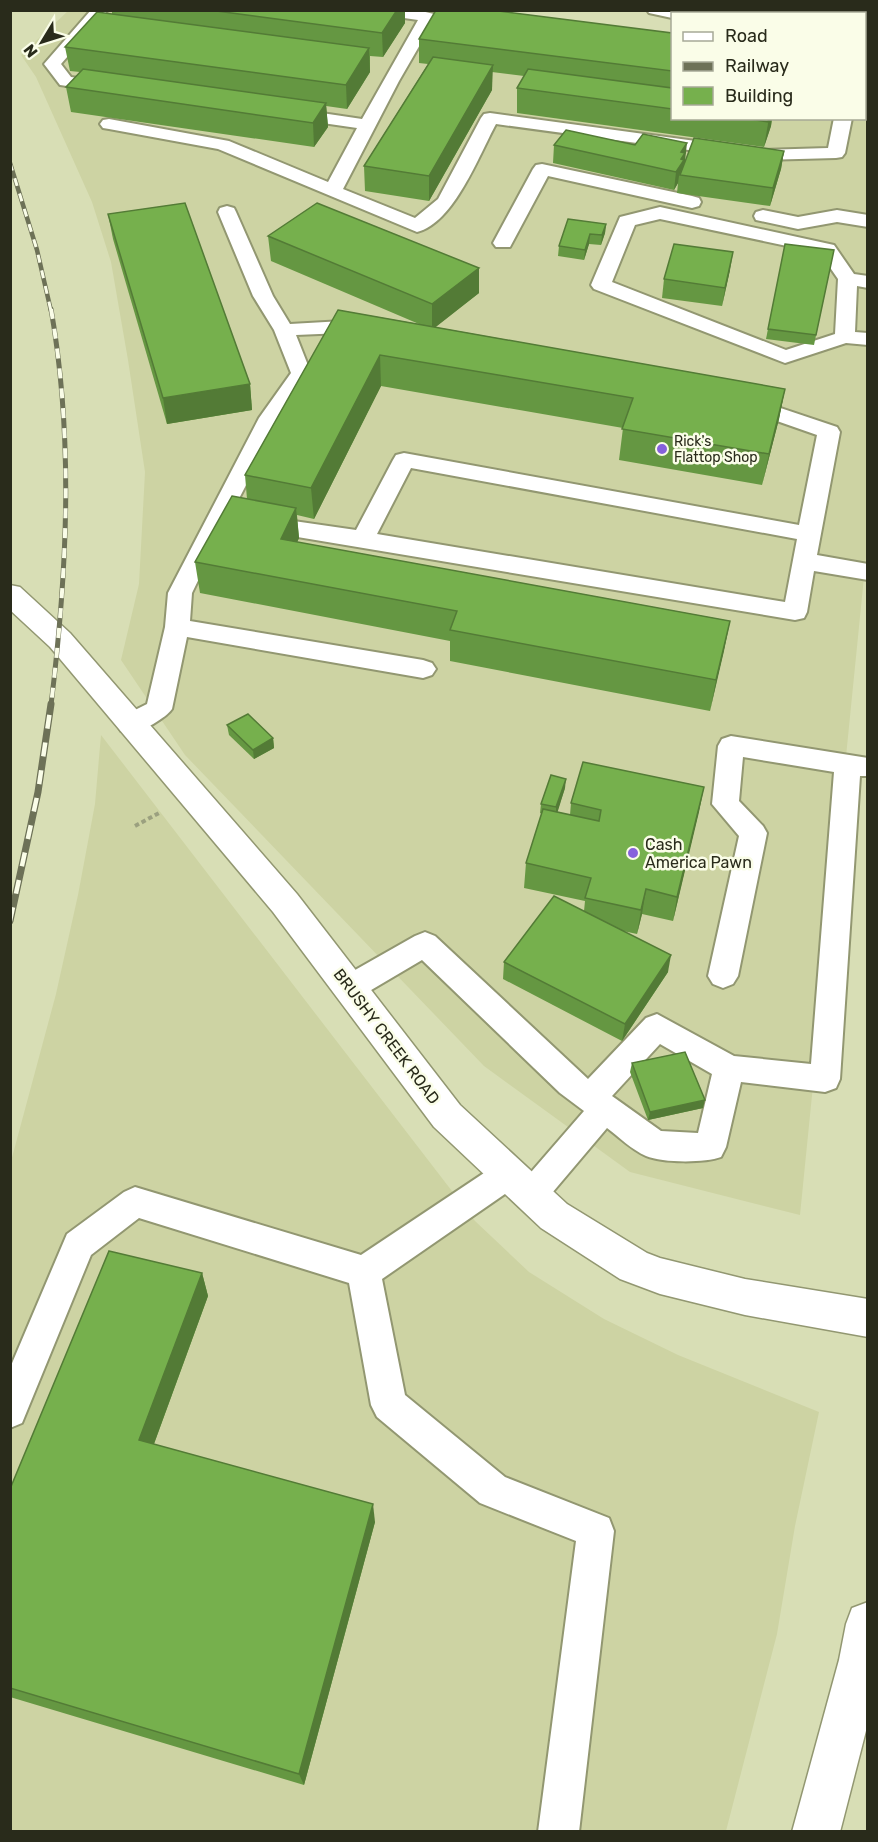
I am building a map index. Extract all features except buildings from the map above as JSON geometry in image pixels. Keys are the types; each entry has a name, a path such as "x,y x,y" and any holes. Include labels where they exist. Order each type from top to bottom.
{"street":[{"name":"BRUSHY CREEK ROAD","path":"10,594 60,640 285,903 447,1116 554,1216 634,1266 660,1276 745,1298 867,1318"},
{"path":"816,1832 861,1660 867,1624"}],"lane":[{"path":"100,10 52,64 66,81 124,89"},
{"path":"333,191 369,125 400,60 433,17 383,10"},
{"path":"655,10 671,13"},
{"path":"276,111 369,125"},
{"path":"109,124 223,146 417,226 446,202 490,118 762,155 836,153 843,120"},
{"path":"503,243 542,169 798,223 837,216 867,221"},
{"path":"130,724 159,709 177,627 180,593 270,418 301,373 284,330 263,296 227,212"},
{"path":"844,337 858,280 827,249 660,213 627,221 601,285 785,357 844,337 867,339"},
{"path":"284,330 343,327 390,336"},
{"path":"218,516 363,538 795,612 829,432 753,402 718,396"},
{"path":"363,538 404,460 808,534"},
{"path":"804,561 867,572"},
{"path":"177,627 423,669"},
{"path":"10,1411 79,1245 135,1202 364,1272 519,1185 598,1103 657,1028 729,1068 825,1079 858,766 731,746 725,804 753,833 723,976"},
{"path":"351,987 425,944 571,1084 655,1145 710,1147 729,1068"},
{"path":"364,1272 389,1405 493,1490 596,1531 558,1832"}],"shaded area":[{"path":"68,11 472,11 671,33 671,120 866,120 867,54 867,547 800,1215 630,1172 484,1066 185,755 121,660 139,584 145,472 128,360 111,262 92,202 36,77 21,55"},
{"path":"101,735 475,1221 529,1272 604,1319 678,1355 819,1412 795,1526 777,1634 726,1831 11,1831 10,1165 56,994 78,895 95,804"}],"railway":[{"path":"10,163 37,250 51,311"},
{"path":"51,309 63,408 66,507 61,606 51,705"},
{"path":"10,921 38,792 51,704"}],"place":[{"name":"Rick's Flattop Shop","path":"662,449"},
{"name":"Cash America Pawn","path":"633,853"}]}
